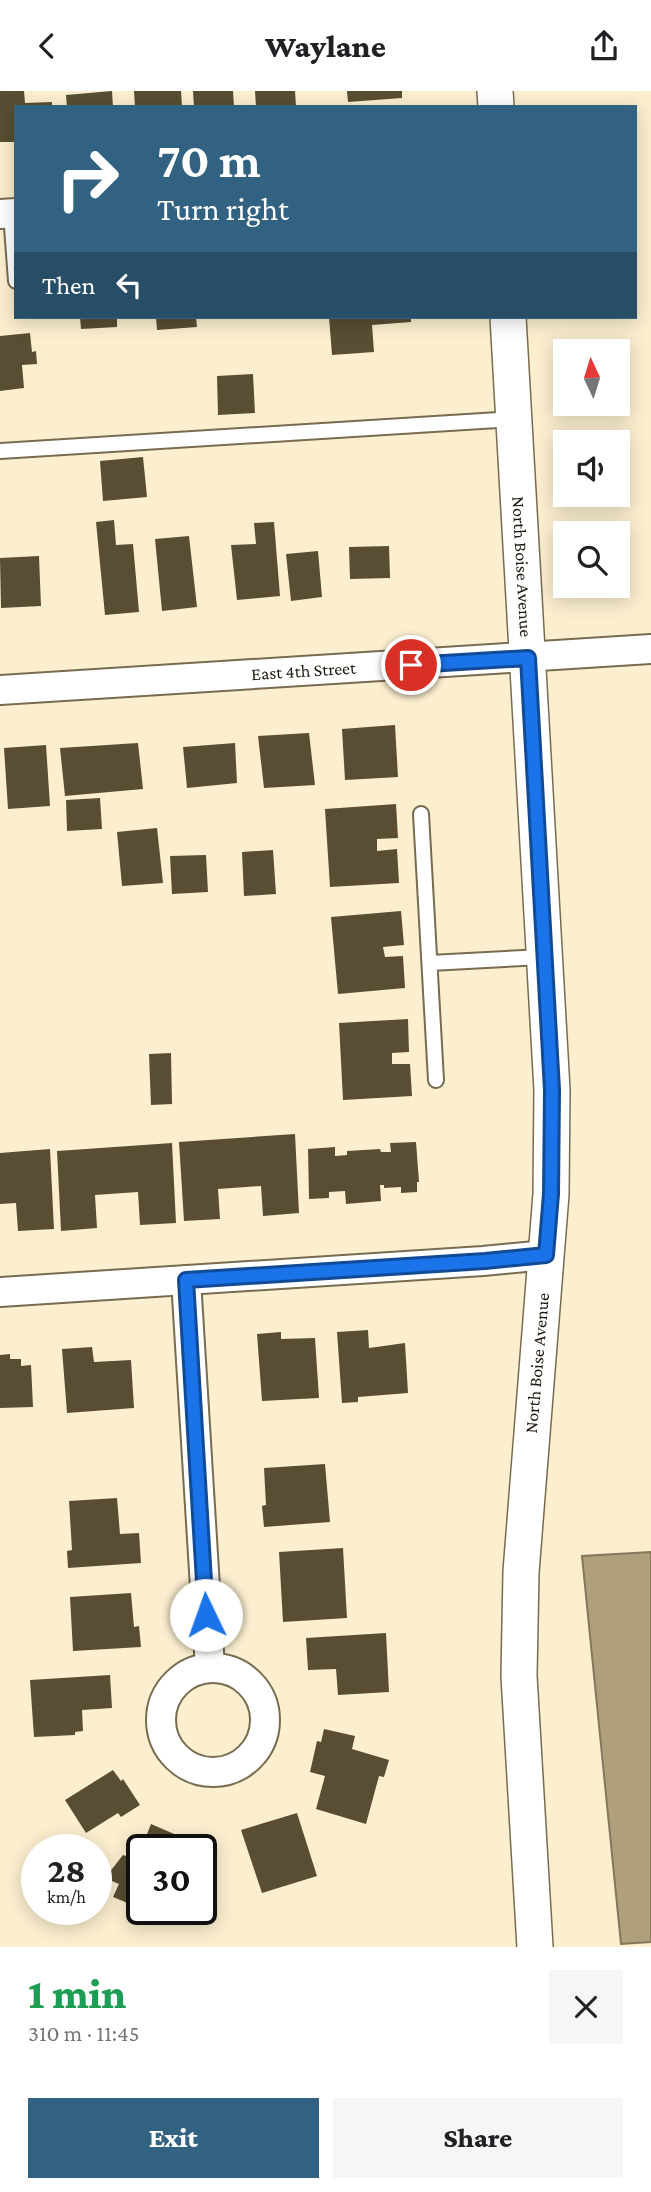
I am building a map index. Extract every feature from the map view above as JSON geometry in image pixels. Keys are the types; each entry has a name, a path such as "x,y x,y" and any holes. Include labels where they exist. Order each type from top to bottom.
{"street":[{"name":"North Boise Avenue","path":"508,319 552,1090 551,1194 520,1572 519,1676 536,1947"},
{"name":"East 4th Street","path":"0,690 651,649"},
{"path":"0,1292 546,1255"},
{"path":"186,1280 210,1668"}],"lane":[{"path":"9,213 14,262"},
{"path":"0,451 514,419"},
{"path":"421,814 436,1080"},
{"path":"429,963 545,957"}],"shaded area":[{"path":"651,1552 651,1942 621,1944 582,1556"}],"building":[{"path":"0,91 24,91 25,103 52,102 52,105 14,105 14,142 0,142"},
{"path":"112,91 113,105 67,105 66,95"},
{"path":"134,91 181,91 182,105 135,105"},
{"path":"193,91 233,91 234,105 194,105"},
{"path":"255,91 295,91 296,105 256,105"},
{"path":"347,91 402,91 402,98 348,102"},
{"path":"80,319 117,319 117,327 81,329"},
{"path":"156,319 196,319 197,327 157,330"},
{"path":"329,319 411,319 411,322 372,325 374,352 332,355"},
{"path":"30,333 32,352 36,351 37,364 22,365 24,388 0,391 0,336"},
{"path":"253,374 255,413 218,415 217,376"},
{"path":"143,457 147,497 103,501 100,461"},
{"path":"114,520 116,545 133,544 139,612 105,615 96,522"},
{"path":"274,522 280,596 237,600 231,545 256,544 254,523"},
{"path":"189,536 197,607 162,611 155,539"},
{"path":"389,546 390,578 350,579 349,547"},
{"path":"318,551 322,597 291,601 286,554"},
{"path":"39,556 41,606 1,608 0,558"},
{"path":"395,725 398,777 345,780 342,729"},
{"path":"309,733 315,785 264,788 258,736"},
{"path":"138,743 143,789 65,796 60,748"},
{"path":"235,743 237,783 187,788 183,747"},
{"path":"46,745 50,806 8,809 4,748"},
{"path":"100,798 102,829 67,831 66,800"},
{"path":"396,804 398,838 377,839 377,851 397,849 399,883 330,887 325,809"},
{"path":"157,828 163,883 122,886 117,832"},
{"path":"273,850 276,894 244,896 242,852"},
{"path":"206,855 208,892 172,894 170,856"},
{"path":"401,911 404,945 383,947 385,957 403,956 405,988 338,994 331,917"},
{"path":"408,1019 409,1052 392,1053 392,1064 410,1064 412,1096 343,1100 339,1023"},
{"path":"171,1053 172,1104 151,1105 149,1054"},
{"path":"295,1134 299,1213 263,1216 261,1186 218,1189 220,1219 184,1221 179,1142"},
{"path":"416,1142 419,1182 417,1192 401,1193 401,1187 384,1188 384,1185 380,1185 381,1201 346,1204 345,1191 329,1192 329,1198 309,1199 308,1149 335,1147 335,1156 347,1155 347,1151 380,1149 381,1152 391,1152 390,1143"},
{"path":"172,1143 176,1223 140,1225 138,1192 95,1195 97,1228 61,1231 57,1151"},
{"path":"50,1149 54,1229 18,1231 16,1203 0,1204 0,1153"},
{"path":"368,1330 369,1348 405,1343 408,1393 358,1397 358,1402 342,1403 337,1332"},
{"path":"281,1332 281,1339 315,1338 319,1398 262,1401 257,1334"},
{"path":"92,1347 94,1362 131,1360 134,1408 67,1413 62,1349"},
{"path":"10,1354 10,1359 21,1359 21,1366 31,1365 33,1407 0,1408 0,1355"},
{"path":"325,1464 330,1522 264,1527 264,1468"},
{"path":"117,1498 120,1534 139,1533 141,1563 68,1568 67,1551 72,1550 69,1501"},
{"path":"343,1548 347,1618 283,1622 279,1552"},
{"path":"131,1593 134,1627 139,1626 141,1647 73,1651 70,1597"},
{"path":"386,1633 389,1692 338,1695 336,1669 308,1670 306,1638"},
{"path":"110,1675 112,1708 82,1710 83,1731 75,1732 75,1735 34,1737 30,1680"},
{"path":"324,1729 355,1736 352,1749 389,1760 384,1777 379,1776 366,1824 316,1809 325,1776 310,1772 317,1741 321,1742"},
{"path":"113,1770 121,1781 123,1779 140,1805 121,1817 118,1813 86,1833 65,1800"},
{"path":"297,1813 317,1876 262,1893 241,1830"},
{"path":"151,1824 174,1834 147,1834"},
{"path":"123,1855 126,1856 126,1902 113,1897 119,1884 112,1881 112,1869"}],"route":[{"path":"206,1615 186,1280 546,1255 551,1194 552,1090 528,658 411,665"}]}
